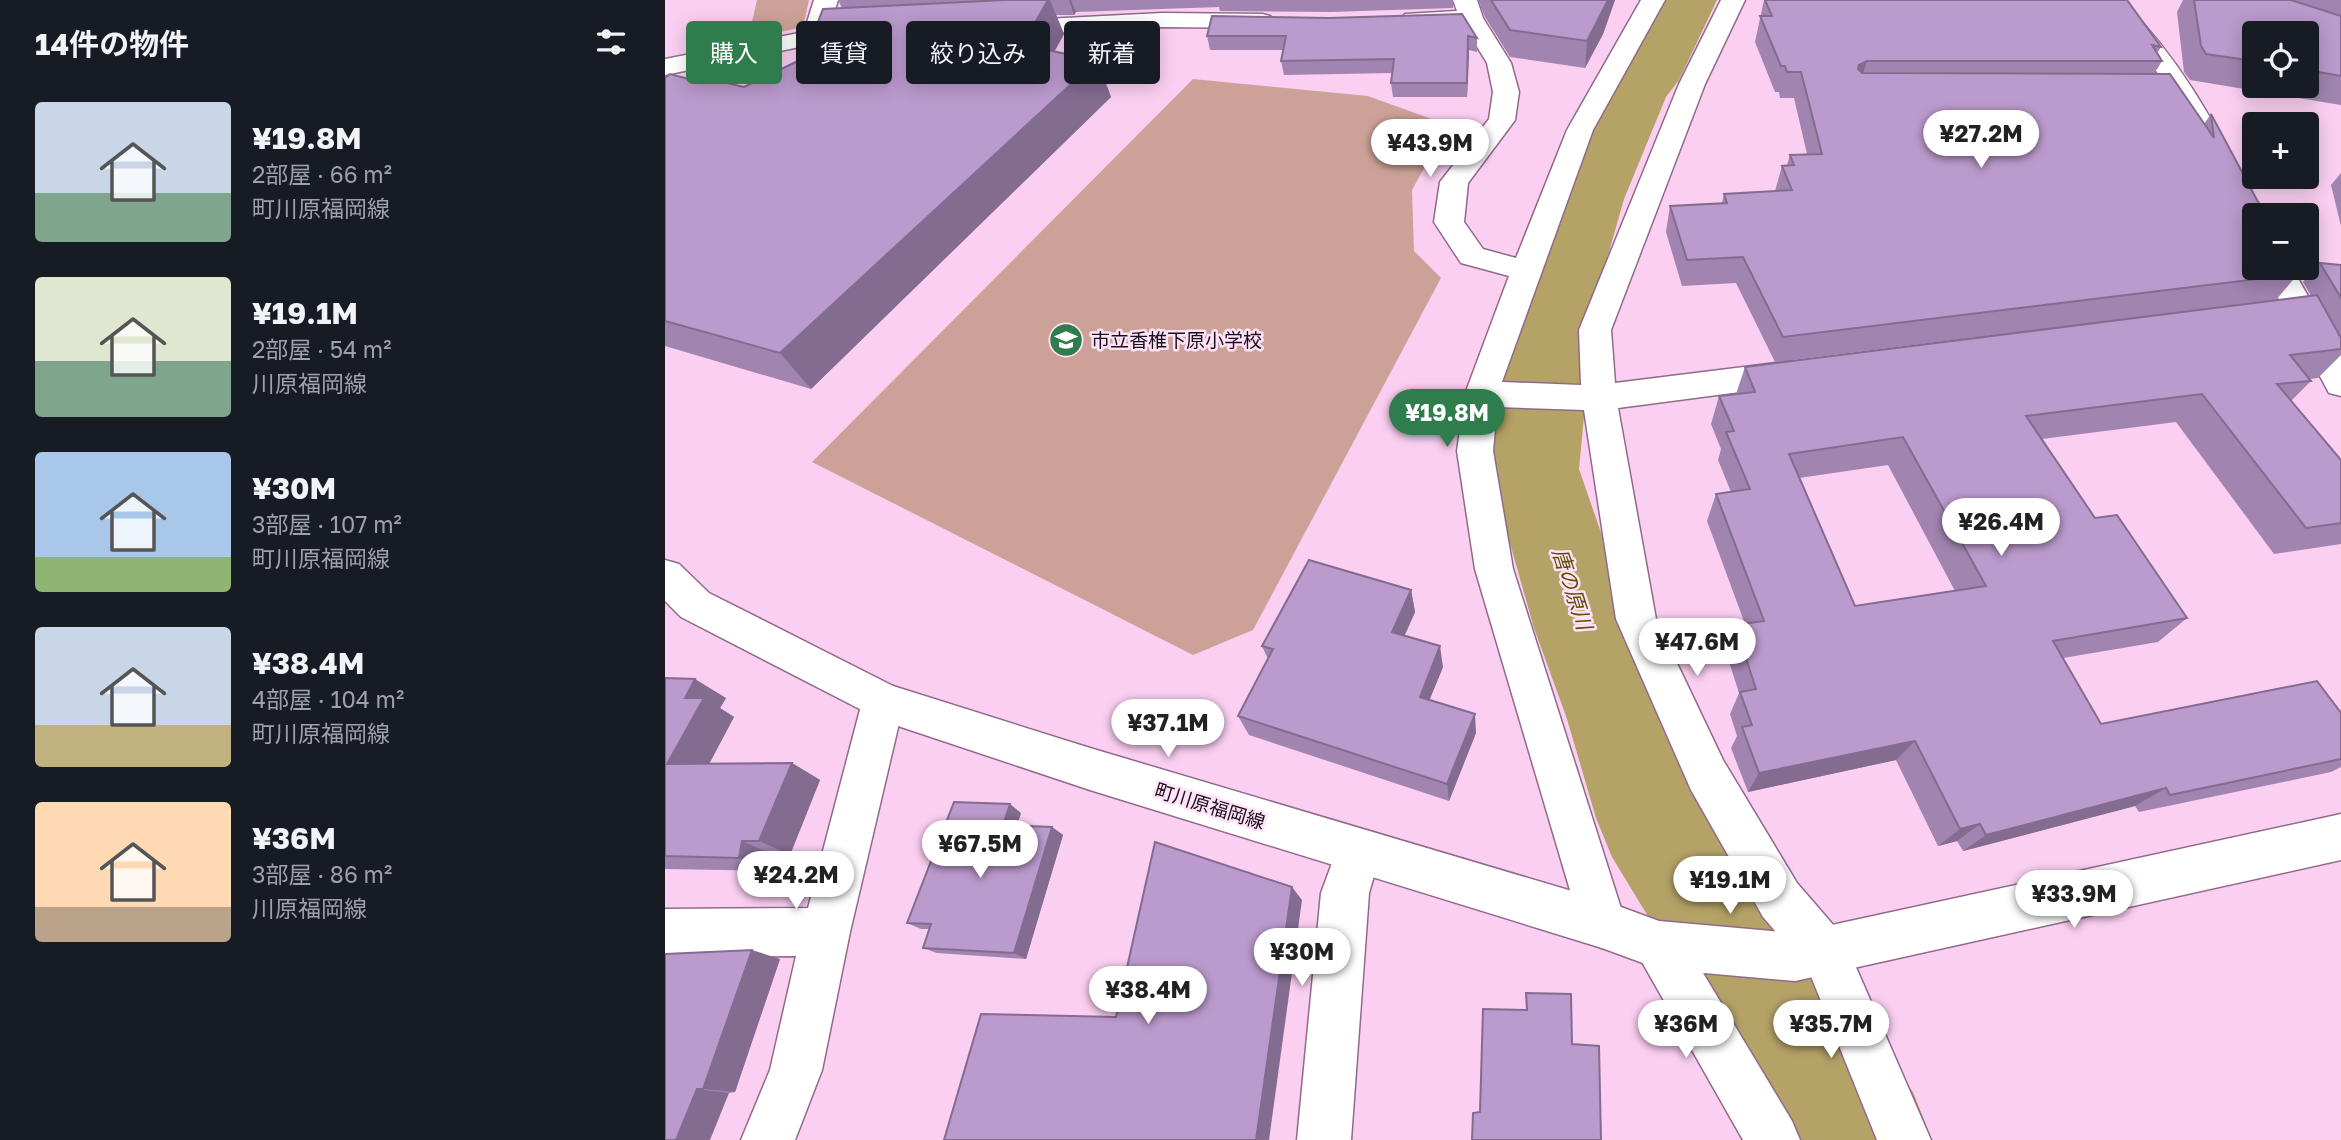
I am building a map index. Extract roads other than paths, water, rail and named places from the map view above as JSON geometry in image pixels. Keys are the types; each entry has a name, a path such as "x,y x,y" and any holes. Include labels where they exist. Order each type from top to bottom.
{"street":[{"path":"819,21 826,0"},
{"path":"1602,924 1495,569 1475,451 1482,394 1580,130 1653,0"},
{"path":"1733,0 1692,85 1595,330 1599,398 1636,619 1707,775 1810,954 1904,1140"},
{"path":"2108,0 2141,33 2185,93 2242,203"},
{"path":"1384,19 1468,9 1499,63 1506,92 1502,120 1454,181 1450,222 1472,256 1526,271"},
{"path":"1050,22 1165,10 1279,21"},
{"path":"665,67 796,41"},
{"path":"2280,280 2286,311 2341,384"},
{"path":"1482,394 1599,398 1819,370"},
{"name":"町川原福岡線","path":"665,576 695,605 883,702 1359,852 1602,924 1659,945 1810,954 2341,837"},
{"path":"768,1140 796,1070 826,932 883,702"},
{"path":"1324,1140 1345,894 1359,852"},
{"path":"665,933 826,932"},
{"path":"1659,945 1773,1140"}],"waterway":[{"name":"唐の原川","path":"1688,0 1647,80 1637,90 1588,199 1541,347 1542,406 1534,469 1584,628 1620,719 1652,818 1821,1080 1865,1140"}],"place":[{"name":"市立香椎下原小学校","path":"1066,340"}]}
